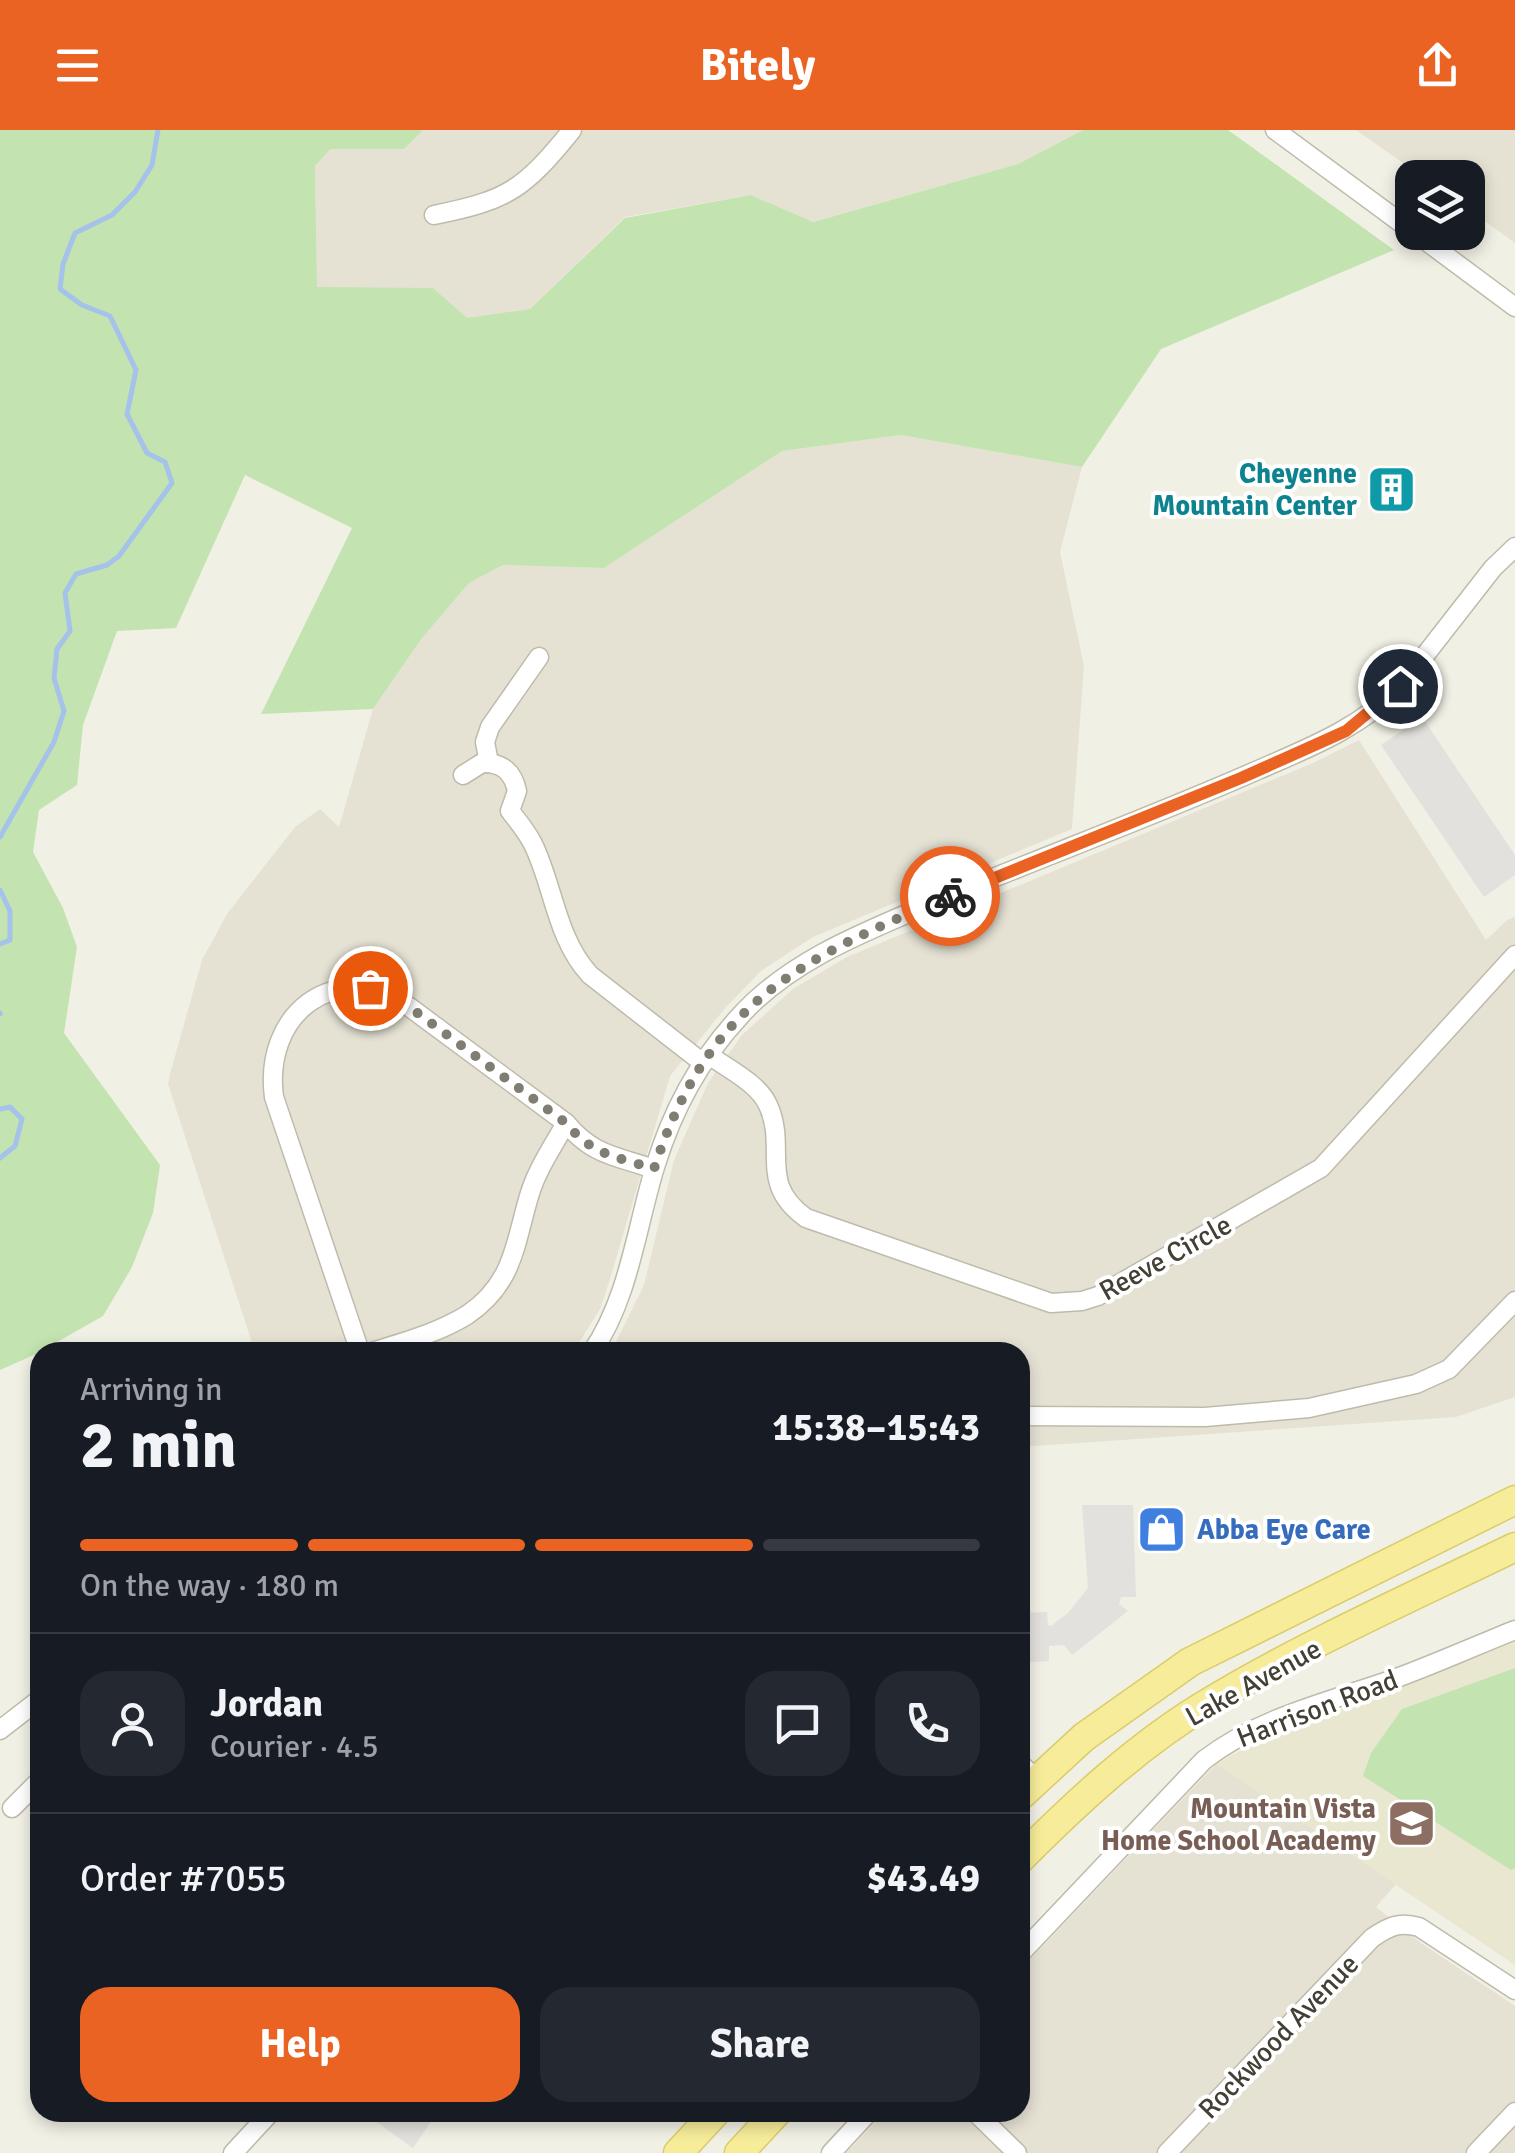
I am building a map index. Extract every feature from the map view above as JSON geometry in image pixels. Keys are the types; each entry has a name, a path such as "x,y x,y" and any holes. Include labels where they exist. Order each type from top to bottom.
{"main road":[{"name":"Lake Avenue","path":"1030,1777 1190,1662 1515,1500"},
{"name":"Lake Avenue","path":"1030,1849 1145,1746 1206,1704 1515,1547"},
{"path":"678,2153 707,2122"},
{"path":"739,2153 767,2122"}],"street":[{"path":"434,215 477,206 518,188 551,158 572,130"},
{"path":"1276,130 1395,219"},
{"path":"1437,250 1515,307"},
{"path":"598,1342 620,1296 654,1169 674,1116 706,1059 740,1015 765,992 830,950 1346,731 1400,686 1493,568 1515,547"},
{"path":"463,775 476,764 489,762 485,742 490,727 540,657"},
{"name":"Reeve Circle","path":"489,762 500,765 515,781 515,802 510,811 534,845 568,945 578,962 590,975 763,1096 772,1119 778,1187 791,1208 806,1218 1051,1303 1065,1304 1098,1296 1320,1168 1515,955"},
{"path":"357,1342 274,1097 272,1058 278,1040 294,1015 318,996 337,989 370,988 383,992 408,1006 566,1123 614,1147 623,1158 654,1169"},
{"path":"400,1342 471,1312 496,1287 515,1254 537,1175 566,1123"},
{"path":"1030,1416 1205,1417 1309,1408 1416,1384 1448,1370 1515,1301"},
{"name":"Harrison Road","path":"1030,1943 1193,1771 1227,1742 1256,1726 1398,1678 1515,1630"},
{"path":"0,1730 30,1708"},
{"path":"12,1808 30,1790"},
{"name":"Rockwood Avenue","path":"1167,2153 1372,1938 1394,1925 1419,1927 1515,1990"},
{"path":"1476,2153 1515,2112"},
{"path":"234,2153 263,2122"},
{"path":"831,2153 860,2122"},
{"path":"985,2122 1018,2153"}],"shaded area":[{"path":"423,130 1083,130 1018,164 812,222 751,195 625,217 530,309 467,319 433,288 317,288 315,166 329,149 403,149"},
{"path":"1356,130 1515,130 1515,243 1485,221 1485,160 1399,160"},
{"path":"901,435 1082,467 1060,552 1084,666 1072,829 813,937 761,971 726,1007 670,1076 600,1309 579,1342 252,1342 168,1084 202,960 227,914 295,827 320,809 339,827 373,709 422,638 469,583 503,565 604,568 782,451"},
{"path":"1422,717 1515,855 1515,875 1484,897 1381,745"},
{"path":"1359,740 1486,940 1515,917 1515,1397 1456,1417 1030,1446 1030,1342 616,1342 644,1285 674,1160 708,1083 742,1035 793,989 847,957 1313,763"},
{"path":"1082,1505 1133,1505 1136,1597 1121,1597 1119,1604 1128,1611 1072,1655 1064,1645 1049,1646 1049,1661 1030,1662 1030,1613 1047,1612 1051,1626 1068,1613 1088,1588"},
{"name":"Mountain Vista Home School Academy","path":"1515,1641 1515,1965 1216,1764 1253,1744"},
{"path":"1216,1764 1397,1883 1376,1907 1421,1943 1515,2006 1515,2153 846,2153 875,2122 1030,2122 1030,1959"},
{"path":"377,2122 431,2122 413,2148"}],"green space":[{"path":"0,130 423,130 404,149 330,149 315,166 317,287 433,288 467,318 530,309 625,218 751,195 813,222 1018,164 1083,130 1228,130 1394,250 1161,349 1082,467 901,435 782,451 604,568 503,565 469,583 422,638 373,709 261,714 352,528 245,475 176,628 117,631 83,725 77,785 39,810 33,852 63,908 77,947 64,1033 160,1165 153,1213 132,1267 103,1316 57,1342 30,1342 30,1357 0,1370"},
{"path":"1515,1668 1515,1868 1511,1870 1363,1776 1371,1753 1402,1709"}],"waterway":[{"path":"0,837 54,742 64,711 54,678 57,649 70,631 65,593 76,574 107,565 119,556 172,483 165,462 147,453 127,414 136,370 110,316 82,305 60,289 63,264 75,233 112,215 135,192 152,165 158,130"},
{"path":"0,890 10,911 10,940 0,944"},
{"path":"0,1109 10,1107 22,1119 15,1146 0,1158"}],"way so far":[{"path":"370,988 408,1006 566,1123 580,1140 608,1157 654,1169 690,1084 740,1015 800,967 950,896"}],"place":[{"name":"Cheyenne Mountain Center","path":"1392,489"},
{"name":"Abba Eye Care","path":"1162,1529"},
{"name":"Mountain Vista Home School Academy","path":"1411,1824"}],"route":[{"path":"950,896 1346,731 1400,686"}]}
